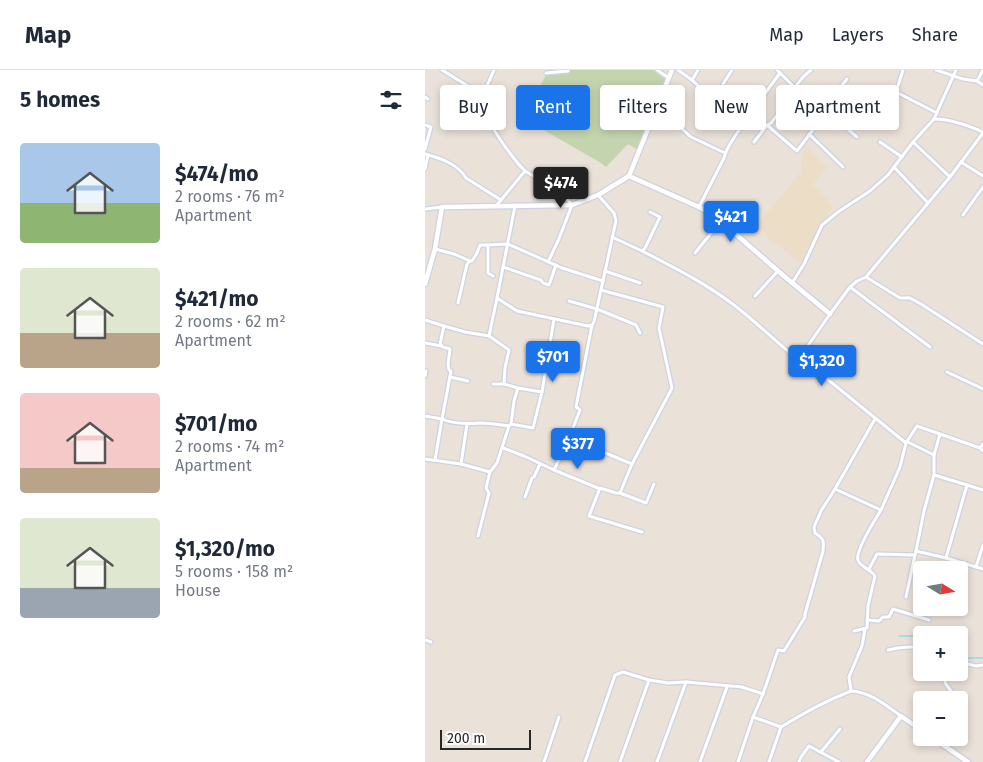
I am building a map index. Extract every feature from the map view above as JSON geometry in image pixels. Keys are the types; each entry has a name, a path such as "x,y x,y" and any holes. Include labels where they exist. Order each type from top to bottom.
{"street":[{"path":"443,70 467,85"},
{"path":"488,85 494,70"},
{"path":"546,73 569,70"},
{"path":"657,70 669,78"},
{"path":"666,85 672,70"},
{"path":"678,70 697,85"},
{"path":"692,80 698,70"},
{"path":"723,84 732,70"},
{"path":"798,85 803,76 811,70"},
{"path":"898,85 903,70"},
{"path":"936,70 963,79 977,81 983,85"},
{"path":"792,284 804,264 822,225 838,212 870,192 888,175 913,142 934,119 956,70"},
{"path":"977,81 983,70"},
{"path":"699,207 725,153 755,105 779,72 793,85"},
{"path":"842,85 847,79"},
{"path":"899,94 937,113"},
{"path":"753,142 776,116"},
{"path":"800,357 851,287 857,281 866,277 950,178 983,133 961,123 934,119"},
{"path":"425,125 431,127 425,149"},
{"path":"767,125 797,150 812,130"},
{"path":"495,130 510,154 525,171 562,193 573,204"},
{"path":"425,210 442,207 573,204 598,194 629,176 648,130"},
{"path":"684,130 691,137 725,153"},
{"path":"850,130 857,137"},
{"path":"809,134 843,167"},
{"path":"880,142 901,157"},
{"path":"913,142 950,178"},
{"path":"425,169 427,155 439,158 463,172 466,178 501,200"},
{"path":"961,162 983,175"},
{"path":"894,167 928,203"},
{"path":"496,206 525,171"},
{"path":"629,176 715,216 792,284 830,314"},
{"path":"963,215 983,187"},
{"path":"554,470 580,410 576,407 612,238 615,216 598,194"},
{"path":"548,262 559,241 573,204"},
{"path":"489,336 515,206"},
{"path":"425,284 435,249 442,207"},
{"path":"641,251 645,248 660,216 650,212"},
{"path":"695,253 721,221"},
{"path":"612,238 678,269 712,290 743,312 796,358 800,357 907,443 934,455"},
{"path":"458,303 467,264 472,261 480,245 507,244 548,262 603,281"},
{"path":"488,245 489,272 493,276"},
{"path":"435,249 470,261"},
{"path":"503,267 541,280 549,285 556,265"},
{"path":"755,296 778,271"},
{"path":"605,272 640,283"},
{"path":"866,277 900,298 910,298 921,304 983,344"},
{"path":"851,287 930,348"},
{"path":"601,290 663,307 659,328 672,388 632,464 620,493"},
{"path":"497,298 514,310 588,326 592,325"},
{"path":"569,301 597,309 637,325 640,333"},
{"path":"425,416 475,425 510,425 533,428 542,392 554,319"},
{"path":"425,320 465,332 489,336 509,350 504,384"},
{"path":"441,346 440,342 444,326"},
{"path":"425,342 450,349 448,364 451,371 435,460"},
{"path":"425,376 426,371"},
{"path":"947,372 983,389"},
{"path":"450,377 468,380"},
{"path":"493,384 504,384 542,392"},
{"path":"478,536 489,493 486,488 490,472 497,463 503,448 518,388"},
{"path":"738,762 778,650 784,651 805,617 824,542 815,533 814,527 821,511 876,419"},
{"path":"461,464 467,424"},
{"path":"851,691 849,677 862,646 867,628 875,576 874,573 859,563 858,556 862,544 881,510 900,466 907,443 917,426 981,450 983,444"},
{"path":"906,597 924,511 934,475 934,455 940,434"},
{"path":"569,438 632,464"},
{"path":"503,448 597,488 620,493 646,503 654,484"},
{"path":"425,459 461,464 490,472"},
{"path":"525,497 540,464"},
{"path":"934,475 983,490"},
{"path":"946,558 967,485"},
{"path":"600,488 589,516 642,532"},
{"path":"835,489 881,510"},
{"path":"976,568 983,545"},
{"path":"917,551 983,570"},
{"path":"869,569 877,554 915,555"},
{"path":"867,620 879,621 883,617 889,617 893,609 929,620"},
{"path":"853,630 865,630"},
{"path":"425,640 431,642"},
{"path":"888,650 913,646"},
{"path":"968,664 983,665"},
{"path":"585,762 615,675 623,672 649,680 668,683 686,682 742,687 763,694"},
{"path":"620,762 649,680"},
{"path":"657,762 686,682"},
{"path":"700,762 727,687"},
{"path":"769,762 781,726 815,706 851,691 871,696 913,724"},
{"path":"867,762 901,716"},
{"path":"544,762 559,717"},
{"path":"753,717 781,726"},
{"path":"821,752 840,729"},
{"path":"799,762 809,746 839,762"},
{"path":"945,746 968,762"}],"shaded area":[{"path":"805,144 827,168 813,184 833,207 820,226 801,263 767,237 757,225 801,172 801,158"}],"green space":[{"path":"571,70 653,70 665,79 662,85 600,85 600,130 646,130 638,150 628,144 606,167 544,130 590,130 590,85 541,85 546,75 568,73"}],"waterway":[{"path":"899,636 913,636"},
{"path":"968,658 983,658"}]}
